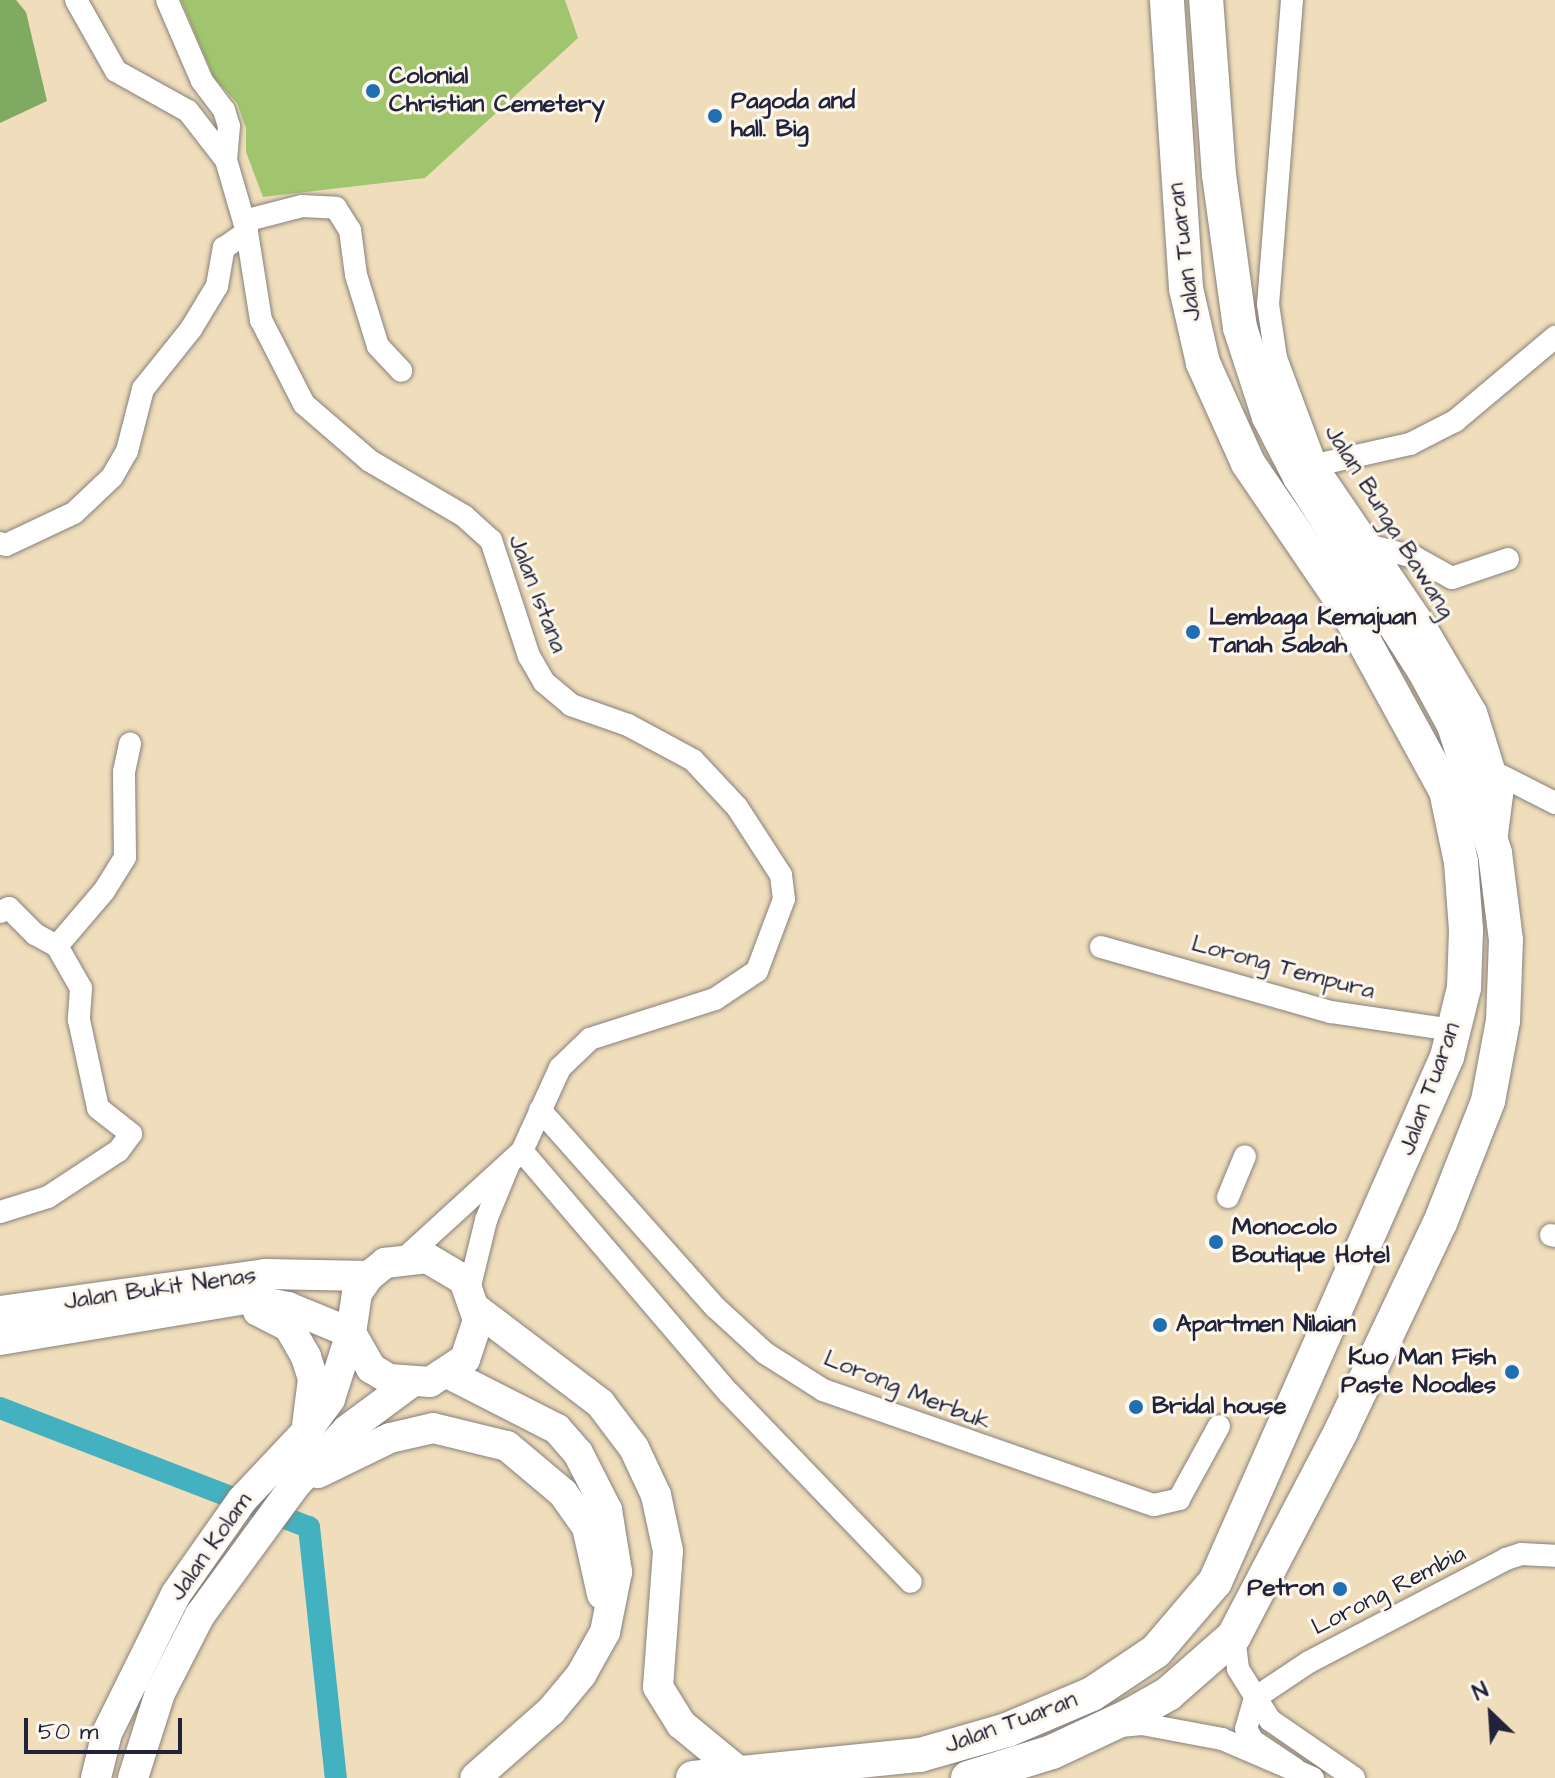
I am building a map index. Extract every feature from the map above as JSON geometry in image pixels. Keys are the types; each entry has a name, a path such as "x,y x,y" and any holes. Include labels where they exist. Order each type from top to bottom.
{"main road":[{"name":"Jalan Tuaran","path":"693,1778 738,1771 920,1755 1007,1730 1092,1694 1156,1651 1215,1582 1398,1176 1453,1030 1464,988 1466,930 1461,862 1446,791 1372,652 1248,463 1217,398 1186,288 1167,0"},
{"name":"Jalan Tuaran","path":"968,1778 1052,1752 1110,1726 1168,1694 1234,1636 1342,1429 1434,1237 1488,1101 1503,1021 1506,940 1495,853 1454,725 1424,670 1300,477 1269,417 1240,328 1219,175 1206,0"},
{"path":"1217,398 1240,328"},
{"path":"321,1389 351,1333 357,1293 369,1276 406,1257 447,1266 473,1299 600,1403 634,1448 656,1495 668,1551 658,1687 681,1724 738,1771"},
{"name":"Jalan Bukit Nenas","path":"0,1311 265,1274 369,1276"},
{"path":"351,1333 371,1368 409,1384 449,1374 475,1340 473,1299"},
{"name":"Jalan Bukit Nenas","path":"0,1340 267,1300 351,1333"},
{"path":"217,1306 259,1311 289,1327 321,1389"},
{"path":"449,1374 557,1429 578,1453 607,1510 617,1572 605,1632 581,1675 551,1711 475,1778"},
{"name":"Jalan Kolam","path":"133,1778 160,1693 187,1637 296,1484 349,1442 409,1384"},
{"name":"Jalan Kolam","path":"96,1778 107,1733 176,1594 242,1500 306,1432 321,1389"},
{"path":"349,1442 433,1428 507,1446 563,1493 587,1527 601,1578 605,1632"}],"street":[{"name":"Jalan Istana","path":"76,0 116,71 135,86 188,111 226,160 245,226 261,320 304,404 370,461 464,516 491,540 529,656 544,682 571,705 628,725 693,760 737,807 781,875 784,899 757,971 715,999 590,1039 560,1068 486,1220 473,1299"},
{"path":"167,0 202,81 224,110 229,126 226,160"},
{"name":"Jalan Bunga Bawang","path":"1292,0 1268,304 1276,358 1316,465 1367,545 1423,622 1476,712 1498,774 1502,795 1495,853"},
{"path":"0,543 6,545 74,513 112,477 127,451 143,389 191,329 217,286 224,248 245,226 302,206 336,208 350,230 356,275 378,346 401,371"},
{"path":"1316,465 1410,444 1455,421 1555,337"},
{"path":"1367,545 1414,557 1452,578 1508,559"},
{"path":"57,946 104,891 125,857 124,772 130,744"},
{"path":"1498,774 1555,803"},
{"path":"0,912 9,908 35,934 57,946 81,988 79,1020 98,1108 131,1134 118,1151 48,1197 0,1212"},
{"name":"Lorong Tempura","path":"1101,947 1331,1012 1453,1030"},
{"name":"Lorong Merbuk","path":"540,1110 715,1307 765,1353 823,1390 1133,1503 1154,1505 1179,1499 1219,1426"},
{"name":"Jalan Istana","path":"406,1257 516,1156"},
{"path":"516,1156 729,1393 911,1582"},
{"path":"1228,1197 1245,1156"},
{"name":"Lorong Rembia","path":"1255,1698 1309,1662 1506,1559 1521,1554 1555,1556"},
{"path":"1234,1636 1238,1669 1255,1698 1283,1732 1354,1778"},
{"path":"1255,1698 1246,1729 1253,1741 1304,1774"},
{"path":"1110,1726 1181,1729 1222,1739 1304,1774"}],"green space":[{"path":"0,0 16,0 26,12 47,101 0,123"},
{"name":"Colonial Christian Cemetery","path":"181,0 565,0 578,38 425,178 263,197 246,152 246,128 237,103 214,78"}],"waterway":[{"path":"0,1408 309,1527 336,1778"}],"place":[{"name":"Colonial Christian Cemetery","path":"373,91"},
{"name":"Pagoda and hall. Big","path":"715,116"},
{"name":"Lembaga Kemajuan Tanah Sabah","path":"1193,632"},
{"name":"Monocolo Boutique Hotel","path":"1216,1242"},
{"name":"Apartmen Nilaian","path":"1160,1325"},
{"name":"Kuo Man Fish Paste Noodles","path":"1512,1372"},
{"name":"Bridal house","path":"1136,1407"},
{"name":"Petron","path":"1340,1589"}]}
